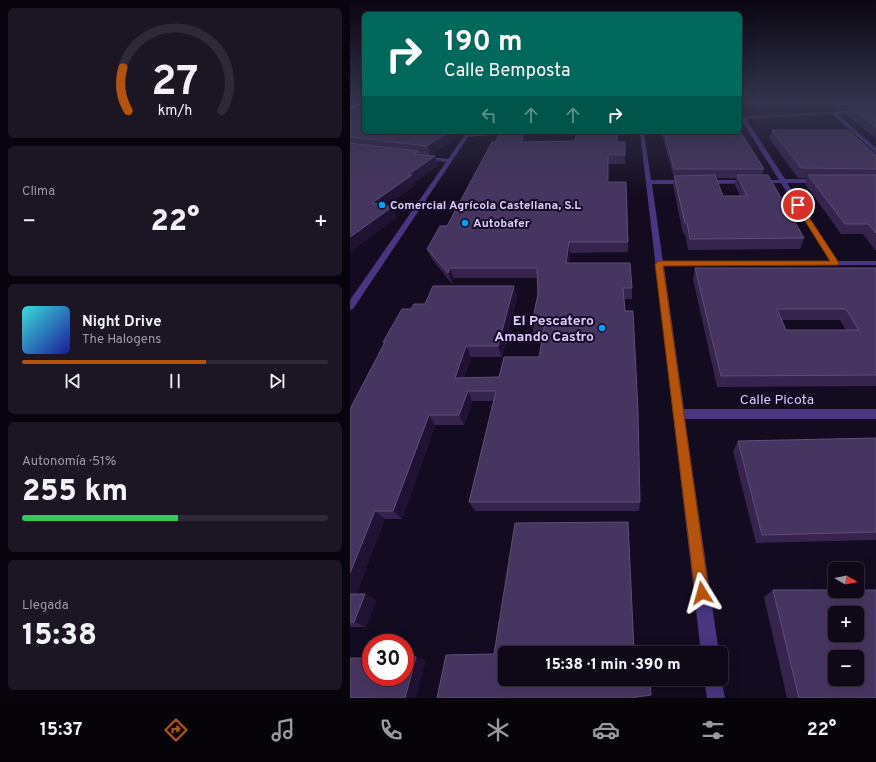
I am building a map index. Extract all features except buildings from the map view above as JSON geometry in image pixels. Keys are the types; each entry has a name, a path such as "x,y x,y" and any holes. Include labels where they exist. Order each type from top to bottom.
{"street":[{"path":"751,133 835,263"},
{"path":"855,133 876,151"},
{"path":"350,307 468,134"},
{"path":"642,134 709,646"},
{"path":"418,157 449,161"},
{"path":"648,182 822,181"},
{"path":"659,264 876,263"},
{"name":"Calle Picota","path":"678,414 876,414"},
{"path":"714,686 716,698"}],"place":[{"name":"Comercial Agrícola Castellana, S.L","path":"382,205"},
{"name":"Autobafer","path":"465,223"},
{"name":"El Pescatero Amando Castro","path":"602,328"}],"route":[{"path":"702,593 659,264 835,263 798,205"}]}
